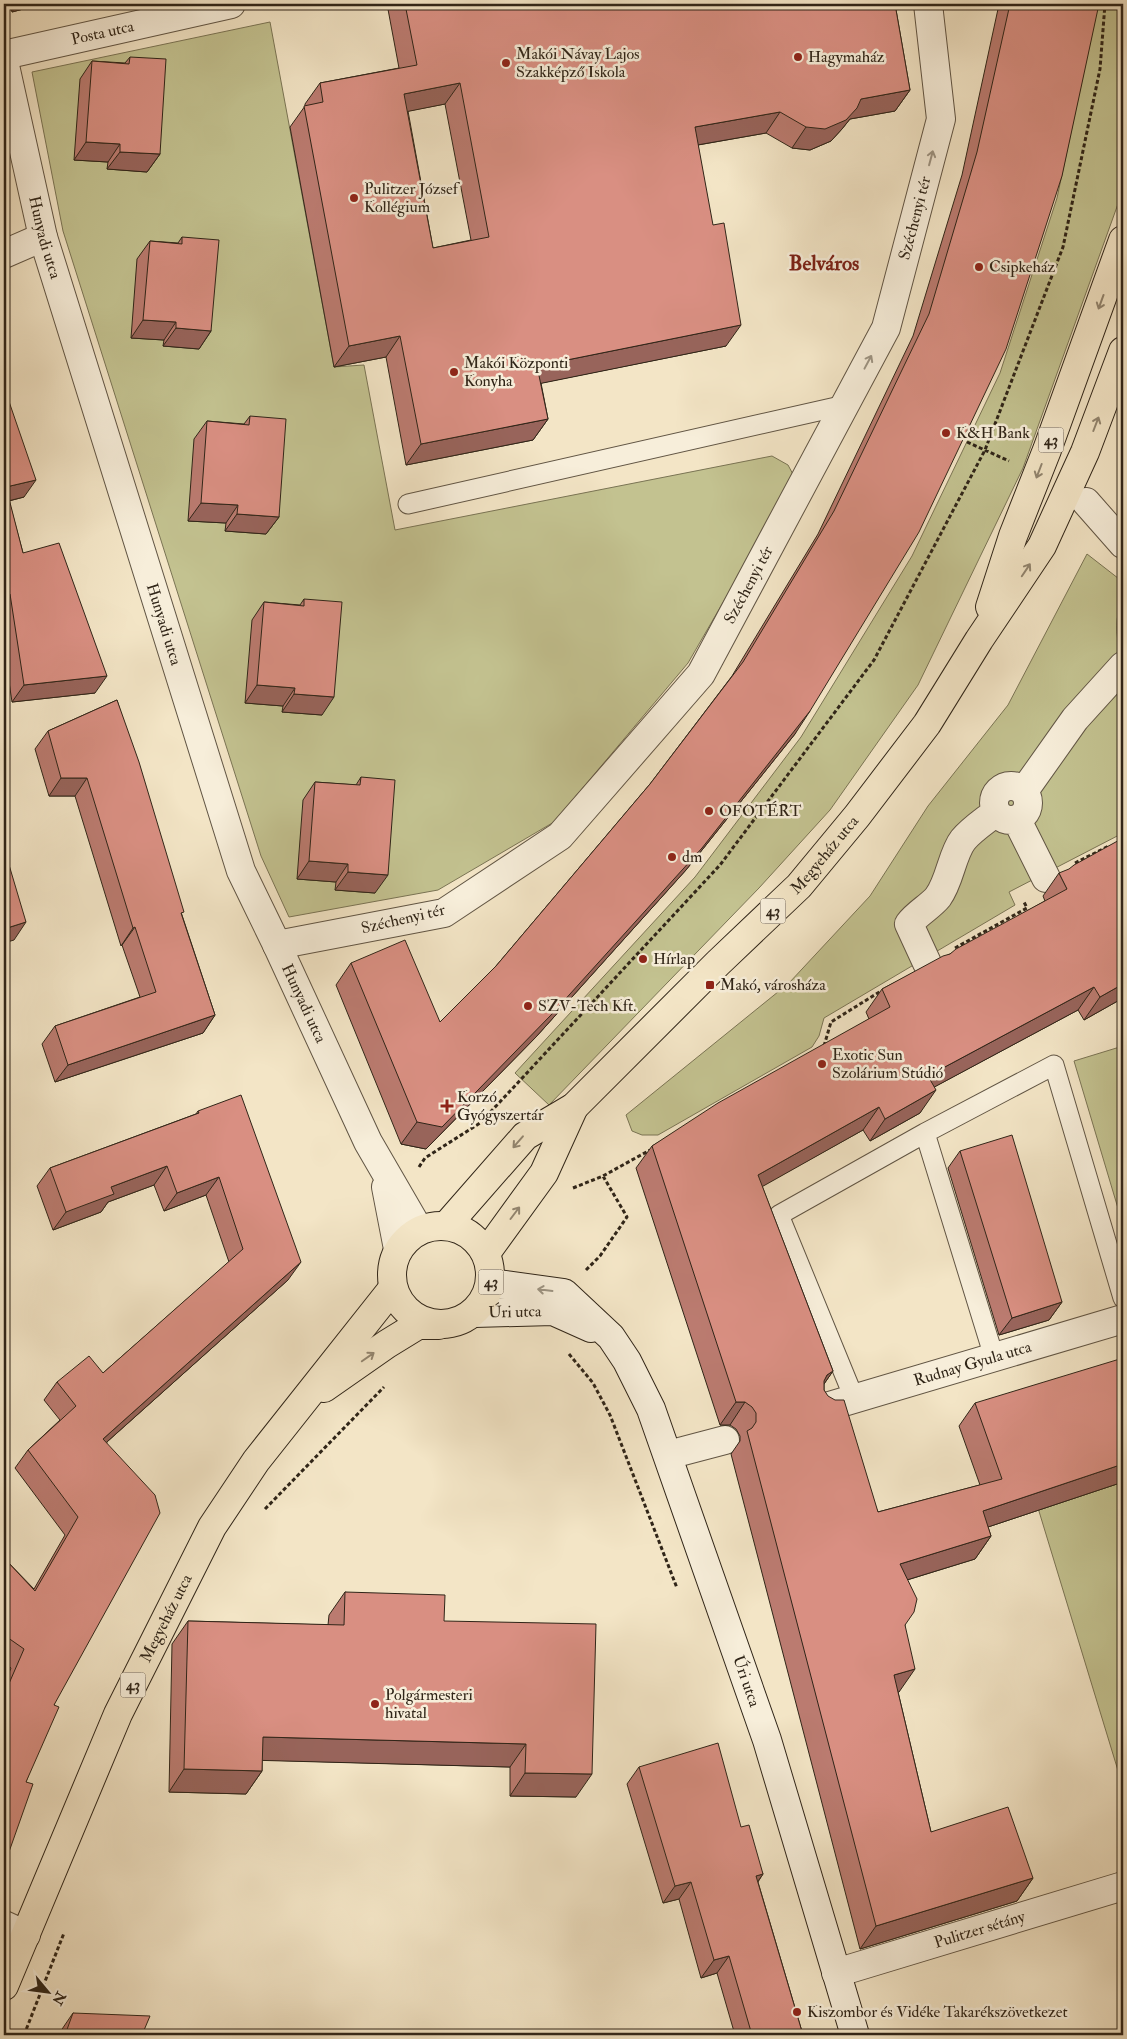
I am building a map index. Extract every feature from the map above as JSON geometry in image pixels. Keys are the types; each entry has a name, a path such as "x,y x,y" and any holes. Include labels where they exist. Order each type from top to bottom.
{"main road":[{"name":"43","path":"980,640 1013,536 1047,450 1123,240"},
{"name":"43","path":"980,640 1042,546 1084,452 1123,351"},
{"name":"Megyeház utca","path":"574,1107 718,963 799,886 857,816 927,724 980,640"},
{"name":"43","path":"300,1405 387,1344 418,1325 441,1325 458,1322 474,1313 491,1284 486,1252 470,1234 447,1225 524,1136 574,1107"},
{"name":"43","path":"486,1252 544,1173 574,1107"},
{"path":"441,1325 420,1320 402,1307 393,1288 392,1267 398,1249 419,1230 447,1225"},
{"name":"43","path":"300,1405 393,1288"},
{"name":"Megyeház utca","path":"4,1986 15,1930 118,1714 212,1527 256,1461 300,1405"}],"street":[{"name":"Posta utca","path":"4,55 231,4"},
{"name":"Széchenyi tér","path":"277,945 444,913 560,836 701,674 886,328 941,118 928,4"},
{"name":"Hunyadi utca","path":"4,60 43,237 241,871 368,1142 419,1230"},
{"path":"4,254 43,237"},
{"path":"1086,502 1119,531"},
{"path":"1046,878 1007,816 994,802 998,791 1008,786 1014,786 1024,791 1075,719 1123,666"},
{"path":"927,963 909,924 916,915 938,898 951,871 962,841 974,829 1007,816"},
{"name":"Hunyadi utca","path":"382,1168 398,1249"},
{"name":"Úri utca","path":"491,1284 564,1293 611,1337 627,1361 651,1409 767,1740 854,2035"},
{"name":"Úri utca","path":"474,1313 553,1310 611,1337"},
{"name":"Rudnay Gyula utca","path":"823,1408 1123,1319"},
{"path":"668,1455 725,1440"},
{"name":"Pulitzer sétány","path":"836,1973 1123,1886"}],"lane":[{"path":"408,504 845,405"},
{"path":"854,1398 779,1215 925,1133 1054,1065 1123,1298"},
{"path":"925,1133 994,1357"}],"path":[{"path":"402,1198 413,1175 425,1158 480,1123 720,865 874,660 985,450 1062,247 1100,69 1105,4"},
{"path":"967,442 1015,464"},
{"path":"820,1054 827,1040 831,1022 927,963"},
{"path":"603,1176 654,1148"},
{"path":"566,1351 593,1383 610,1415 678,1591"},
{"path":"261,1513 386,1386"}],"shaded area":[{"path":"1098,4 1123,4 1123,190 1023,468 918,685 830,810 759,888 549,1105 515,1073 695,877 801,737 912,556 1000,373 1057,198"},
{"path":"270,22 334,367 364,365 395,530 772,456 788,465 795,478 688,663 554,822 438,890 289,917 261,856 63,231 32,72"},
{"path":"1087,554 1123,582 1117,632 1123,662 1123,833 1009,892 1015,905 824,1018 819,1036 812,1047 658,1135 642,1135 632,1131 626,1115 789,983 870,896 928,806 1008,705"},
{"path":"1123,1046 1123,1225 1074,1061"},
{"path":"1123,1482 1123,1787 1038,1508"}],"building":[{"path":"405,4 895,4 910,90 861,99 857,108 846,120 825,129 806,127 780,112 695,127 713,225 724,223 741,325 537,366 548,419 421,444 400,336 349,346 304,106 323,102 320,83 417,65","holes":["460,83 489,237 433,248 404,94"]},
{"path":"1010,4 1099,4 1062,176 1006,349 919,532 810,711 702,848 551,1015 442,1127 417,1122 351,963 405,940 440,1022 496,966 650,784 743,662 834,511 929,314 977,152"},
{"path":"130,57 166,59 160,154 120,152 120,144 86,142 92,61 129,64"},
{"path":"182,237 219,240 211,331 176,328 176,322 143,320 150,241 182,244"},
{"path":"4,387 36,480 6,487 23,553 59,543 107,676 24,685 10,594 4,596"},
{"path":"250,416 286,419 279,517 237,514 238,505 201,503 207,421 249,425"},
{"path":"304,599 342,602 334,697 294,694 295,688 257,685 264,602 304,606"},
{"path":"117,700 139,762 184,912 181,913 215,1015 68,1065 55,1026 156,992 135,927 133,928 87,778 61,778 48,731"},
{"path":"361,777 395,780 388,875 348,872 348,864 309,861 315,782 360,785"},
{"path":"1123,838 1123,984 1100,997 1094,987 928,1076 936,1090 885,1119 879,1107 758,1175 833,1371 827,1375 824,1381 824,1390 828,1396 835,1400 844,1400 878,1512 1002,1479 975,1403 1123,1358 1123,1464 983,1511 991,1536 900,1564 917,1599 914,1612 905,1625 915,1669 894,1675 931,1832 1008,1807 1033,1878 876,1926 747,1431 756,1422 756,1413 745,1402 736,1402 652,1146 718,1103 890,1007 882,989 950,954 1067,889 1059,873"},
{"path":"4,848 26,922 4,929"},
{"path":"241,1095 301,1262 103,1439 155,1495 160,1513 54,1705 59,1707 26,1782 33,1784 4,1866 4,1695 24,1649 4,1635 4,1558 35,1591 78,1517 28,1450 76,1406 57,1382 89,1356 103,1373 243,1249 219,1177 177,1193 167,1166 111,1187 114,1194 66,1212 50,1168 199,1113 198,1111"},
{"path":"1012,1135 1062,1302 1012,1318 960,1151"},
{"name":"Polgármesteri hivatal","path":"345,1592 445,1595 444,1621 596,1624 592,1774 525,1773 526,1744 263,1737 262,1771 184,1769 188,1621 344,1625"},
{"path":"718,1743 741,1827 749,1825 763,1874 756,1876 803,2035 752,2035 729,1956 714,1960 691,1882 675,1886 639,1767"},
{"path":"73,2013 150,2016 142,2035 65,2035"}],"place":[{"name":"Hagymaház","path":"798,57"},
{"name":"Makói Návay Lajos Szakképző Iskola","path":"506,63"},
{"name":"Pulitzer József Kollégium","path":"354,198"},
{"name":"Csipkeház","path":"979,267"},
{"name":"Makói Központi Konyha","path":"454,372"},
{"name":"K&H Bank","path":"946,433"},
{"name":"OFOTÉRT","path":"709,811"},
{"name":"dm","path":"672,857"},
{"name":"Hírlap","path":"643,959"},
{"name":"Makó, városháza","path":"710,985"},
{"name":"SZV-Tech Kft.","path":"528,1006"},
{"name":"Exotic Sun Szolárium Stúdió","path":"822,1064"},
{"name":"Korzó Gyógyszertár","path":"447,1106"},
{"name":"Polgármesteri hivatal","path":"375,1704"},
{"name":"Kiszombor és Vidéke Takarékszövetkezet","path":"797,2012"}],"district":[{"name":"Belváros","path":"824,263"}]}
